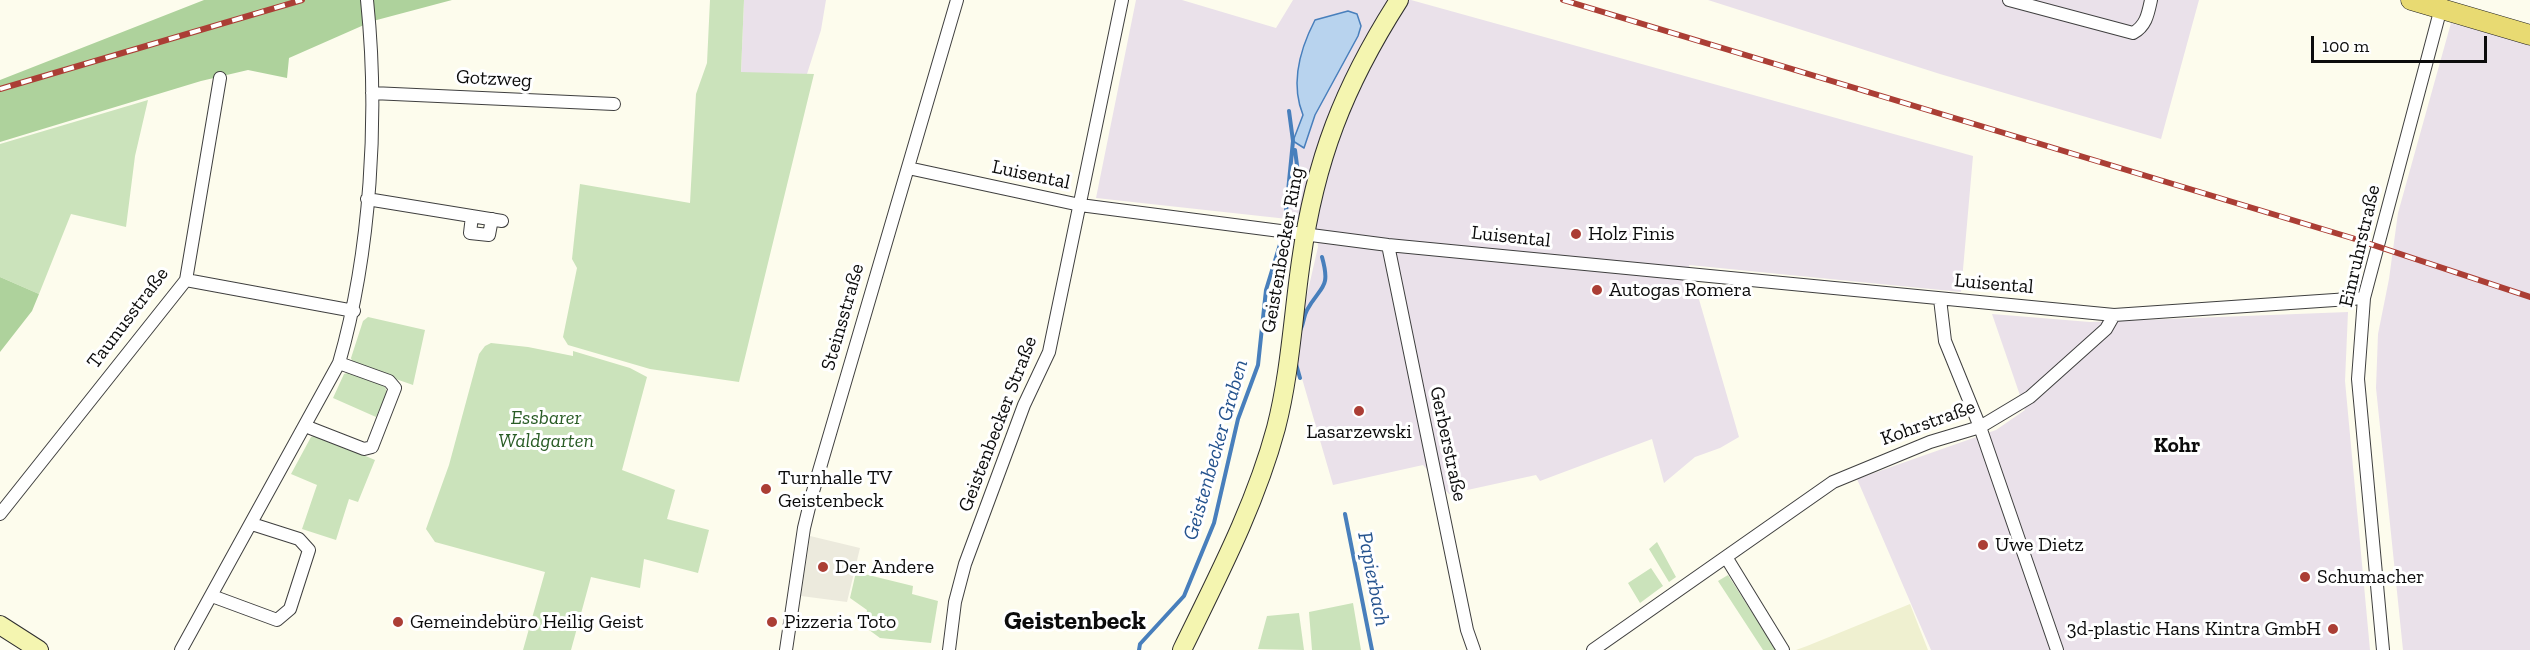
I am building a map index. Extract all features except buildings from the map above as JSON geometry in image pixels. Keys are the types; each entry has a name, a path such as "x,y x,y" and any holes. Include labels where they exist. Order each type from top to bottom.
{"main road":[{"name":"Geistenbecker Ring","path":"1182,650 1251,504 1276,427 1305,234 1318,171 1334,120 1371,45 1400,0"},
{"path":"2411,0 2442,4 2530,35"},
{"path":"0,625 39,650"}],"street":[{"name":"Steinsstraße","path":"786,650 804,528 812,495 957,0"},
{"name":"Geistenbecker Straße","path":"949,650 955,602 965,564 1024,405 1049,352 1122,0"},
{"path":"2009,0 2133,33 2141,29 2146,21 2151,0"},
{"path":"181,650 339,363 354,311 361,271 367,199 372,93 367,3"},
{"name":"Einruhrstraße","path":"2383,650 2358,379 2364,298 2442,4"},
{"name":"Taunusstraße","path":"0,514 186,280 220,78"},
{"name":"Gotzweg","path":"372,93 614,104"},
{"name":"Luisental","path":"908,168 1080,206 1388,245 2114,315"},
{"path":"367,199 497,220"},
{"name":"Gerberstraße","path":"1388,245 1466,624 1474,650"},
{"path":"186,280 354,311"},
{"path":"2114,315 2364,298"},
{"path":"1940,299 1945,341 1980,427 2057,650"},
{"name":"Kohrstraße","path":"1593,650 1833,482 1930,442 1980,427 2030,397 2106,329 2114,315"},
{"path":"305,426 364,449 372,447 395,388 389,381 339,363"},
{"path":"212,596 277,620 290,609 309,550 299,539 252,524"},
{"path":"1726,557 1783,650"}],"shaded area":[{"path":"744,0 826,0 821,30 807,74 741,73"},
{"path":"1136,0 1182,0 1276,28 1293,0 1411,0 1973,156 1961,292 1689,265 1739,437 1720,448 1695,457 1664,483 1652,439 1540,481 1536,475 1449,494 1423,465 1333,485 1294,351 1318,247 1315,222 1096,198"},
{"path":"1708,0 2199,0 2161,139 1940,74"},
{"path":"2451,23 2530,44 2530,650 2403,650 2376,388 2378,334 2389,279 2398,213"},
{"path":"2348,312 2345,381 2370,650 1931,650 1857,479 1996,430 2025,410 1992,314 2090,322"},
{"path":"810,536 860,548 847,602 801,596"}],"green space":[{"path":"204,0 452,0 373,21 289,58 287,78 248,70 201,81 0,142 0,80"},
{"path":"710,0 744,0 741,72 814,74 739,382 650,369 568,345 563,337 577,268 572,259 580,184 690,203 696,94 707,63"},
{"path":"148,100 135,156 126,227 71,214 39,294 0,277 0,144"},
{"path":"0,277 39,294 32,311 0,352"},
{"path":"368,317 425,330 413,385 353,364 351,358 363,321"},
{"name":"Essbarer Waldgarten","path":"491,343 528,347 573,356 573,351 630,368 647,377 622,470 675,490 667,519 709,530 698,573 644,559 640,588 591,577 571,650 523,650 545,572 435,542 426,529 449,465 479,354 485,346"},
{"path":"350,372 384,385 387,392 376,417 333,398 344,374"},
{"path":"316,435 375,460 358,502 349,499 336,540 302,529 317,485 291,474 311,437"},
{"path":"1657,542 1676,577 1669,582 1649,549"},
{"path":"1651,568 1663,586 1640,603 1628,583"},
{"path":"856,572 913,586 912,594 938,601 931,643 880,638 865,627 867,610 850,598"},
{"path":"1728,575 1776,650 1763,650 1718,581"},
{"path":"1353,603 1361,650 1312,650 1309,612"},
{"path":"1910,604 1928,650 1796,650 1807,646"},
{"path":"1299,613 1304,650 1258,649 1267,616"}],"water":[{"path":"1348,11 1357,14 1361,26 1358,36 1315,115 1304,148 1293,141 1303,115 1297,91 1301,54 1315,20"}],"waterway":[{"name":"Geistenbecker Graben","path":"1285,222 1293,141 1289,111"},
{"name":"Papierbach","path":"1295,150 1300,188"},
{"name":"Geistenbecker Graben","path":"1139,650 1140,644 1184,596 1214,523 1238,419 1258,365 1266,290 1281,241"},
{"name":"Papierbach","path":"1299,332 1307,310 1325,281 1322,257"},
{"name":"Papierbach","path":"1296,364 1300,378"},
{"name":"Papierbach","path":"1345,514 1372,650"}],"railway":[{"path":"0,89 302,0"},
{"path":"1563,0 2352,238 2530,297"}],"place":[{"name":"Holz Finis","path":"1576,234"},
{"name":"Autogas Romera","path":"1597,290"},
{"name":"Lasarzewski","path":"1359,411"},
{"name":"Turnhalle TV Geistenbeck","path":"766,489"},
{"name":"Uwe Dietz","path":"1983,545"},
{"name":"Der Andere","path":"823,567"},
{"name":"Schumacher","path":"2305,577"},
{"name":"Gemeindebüro Heilig Geist","path":"398,622"},
{"name":"Pizzeria Toto","path":"772,622"},
{"name":"3d-plastic Hans Kintra GmbH","path":"2333,629"}],"district":[{"name":"Kohr","path":"2177,446"},
{"name":"Geistenbeck","path":"1075,622"}]}
